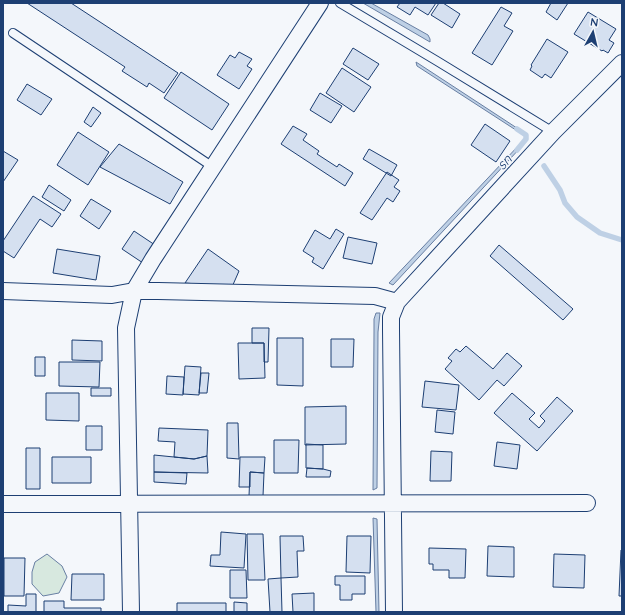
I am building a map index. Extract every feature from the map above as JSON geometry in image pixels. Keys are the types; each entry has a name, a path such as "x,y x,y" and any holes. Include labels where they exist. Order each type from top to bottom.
{"street":[{"path":"131,612 126,328 134,291 153,258 320,3"},
{"path":"394,612 389,504 391,329 395,301 553,132 622,63"},
{"path":"3,291 112,295 134,291 375,296 395,301"},
{"path":"3,504 587,503"}],"lane":[{"path":"340,3 553,132"},
{"path":"13,33 213,167"}],"shaded area":[{"path":"47,554 62,566 67,577 59,593 43,596 32,584 32,572 35,562"}],"water":[{"path":"363,3 371,3 428,35 430,42"},
{"path":"416,62 523,132 522,134 417,66"},
{"path":"520,144 522,146 393,285 389,283"},
{"path":"376,313 380,313 378,332 377,488 373,490 374,319"},
{"path":"373,518 377,519 379,612 376,612"}],"building":[{"path":"27,3 71,3 178,73 164,93 149,83 147,87 122,71 125,67"},
{"path":"400,3 436,3 428,15 415,7 410,15 397,7"},
{"path":"439,3 443,3 460,14 452,28 431,15"},
{"path":"551,3 568,3 557,20 546,12"},
{"path":"501,7 512,13 504,26 513,31 492,65 472,53"},
{"path":"588,12 616,29 609,40 614,43 608,53 574,34"},
{"path":"547,39 568,52 551,78 545,74 542,78 530,70 531,65"},
{"path":"353,48 379,64 368,80 343,64"},
{"path":"239,52 252,59 247,66 252,69 239,89 217,75 230,55 235,58"},
{"path":"342,68 371,87 354,112 326,93"},
{"path":"181,72 229,104 212,130 164,98"},
{"path":"27,84 52,99 41,115 17,100"},
{"path":"320,93 342,106 331,123 310,110"},
{"path":"93,107 101,113 91,127 84,122"},
{"path":"485,124 510,141 496,162 471,145"},
{"path":"293,126 307,134 303,140 319,151 317,154 337,167 339,164 353,173 345,186 281,144"},
{"path":"78,132 109,152 88,185 57,165"},
{"path":"119,144 183,182 170,204 100,167"},
{"path":"369,149 397,165 391,176 363,159"},
{"path":"3,151 18,160 3,182"},
{"path":"387,172 399,180 394,187 400,191 393,202 387,198 372,220 360,213"},
{"path":"49,185 71,200 64,211 42,197"},
{"path":"33,196 61,214 52,227 40,219 14,258 3,251 3,241"},
{"path":"91,199 111,211 99,229 80,216"},
{"path":"336,229 344,234 323,269 312,262 314,258 303,251 315,230 330,239"},
{"path":"134,231 155,245 143,263 122,249"},
{"path":"348,237 377,243 372,264 343,258"},
{"path":"499,245 573,309 563,320 490,256"},
{"path":"57,249 100,256 96,280 53,273"},
{"path":"208,249 239,271 232,287 185,283"},
{"path":"252,328 269,328 268,362 264,362 264,343 252,343"},
{"path":"277,338 303,338 303,386 277,385"},
{"path":"331,339 354,339 353,367 331,367"},
{"path":"72,340 102,341 102,361 72,360"},
{"path":"238,343 264,343 265,378 239,379"},
{"path":"466,346 493,369 507,353 522,366 504,386 497,380 479,400 445,369 452,361 448,358 456,349 460,352"},
{"path":"35,357 45,357 45,376 35,376"},
{"path":"59,362 100,362 99,387 59,386"},
{"path":"185,366 201,367 199,395 183,394"},
{"path":"201,373 209,373 207,393 199,393"},
{"path":"167,376 184,377 183,395 166,394"},
{"path":"425,381 459,385 456,410 422,407"},
{"path":"91,388 111,388 111,396 91,396"},
{"path":"46,393 79,393 79,421 46,420"},
{"path":"512,393 535,413 529,419 539,428 545,421 540,416 557,397 573,411 537,451 494,413"},
{"path":"346,406 346,444 305,445 305,407"},
{"path":"437,410 455,412 453,434 435,432"},
{"path":"227,423 238,423 239,459 227,458"},
{"path":"86,426 102,426 102,450 86,450"},
{"path":"159,428 208,430 207,456 194,459 174,457 175,442 158,441"},
{"path":"274,440 299,440 298,473 274,473"},
{"path":"497,442 520,445 517,469 494,466"},
{"path":"306,444 323,445 323,469 306,468"},
{"path":"26,448 40,448 40,489 26,489"},
{"path":"431,451 452,452 451,481 430,481"},
{"path":"154,455 194,459 207,456 208,473 154,472"},
{"path":"52,457 91,457 91,483 52,483"},
{"path":"240,457 265,457 264,473 250,472 250,487 239,487"},
{"path":"307,468 331,471 330,477 306,477"},
{"path":"154,472 187,473 186,484 154,482"},
{"path":"250,472 264,473 263,496 249,496"},
{"path":"221,532 246,534 244,568 210,566 211,555 220,555"},
{"path":"247,534 263,534 265,580 248,580"},
{"path":"280,536 303,536 304,551 297,551 298,577 281,578"},
{"path":"347,536 371,536 370,573 346,572"},
{"path":"488,546 514,547 514,577 487,576"},
{"path":"429,548 466,549 465,578 449,578 449,570 433,570 433,564 429,564"},
{"path":"621,550 622,596 619,596"},
{"path":"554,554 585,555 584,588 553,587"},
{"path":"4,558 25,558 24,596 4,596"},
{"path":"230,570 246,570 247,598 230,598"},
{"path":"72,574 104,574 104,600 71,600"},
{"path":"335,576 365,576 365,594 352,594 352,600 340,600 340,585 335,585"},
{"path":"281,578 282,612 270,612 268,579"},
{"path":"314,593 314,612 293,612 292,594"},
{"path":"26,594 36,594 36,612 8,612 8,605 26,606"},
{"path":"44,601 64,601 64,608 101,608 101,612 44,612"},
{"path":"234,602 247,603 247,612 234,612"},
{"path":"177,603 226,603 226,612 177,612"}],"waterway":[{"name":"sn","path":"517,129 526,135 526,139 517,150"},
{"path":"544,166 560,190 565,203 577,217 600,233 622,240"}]}
